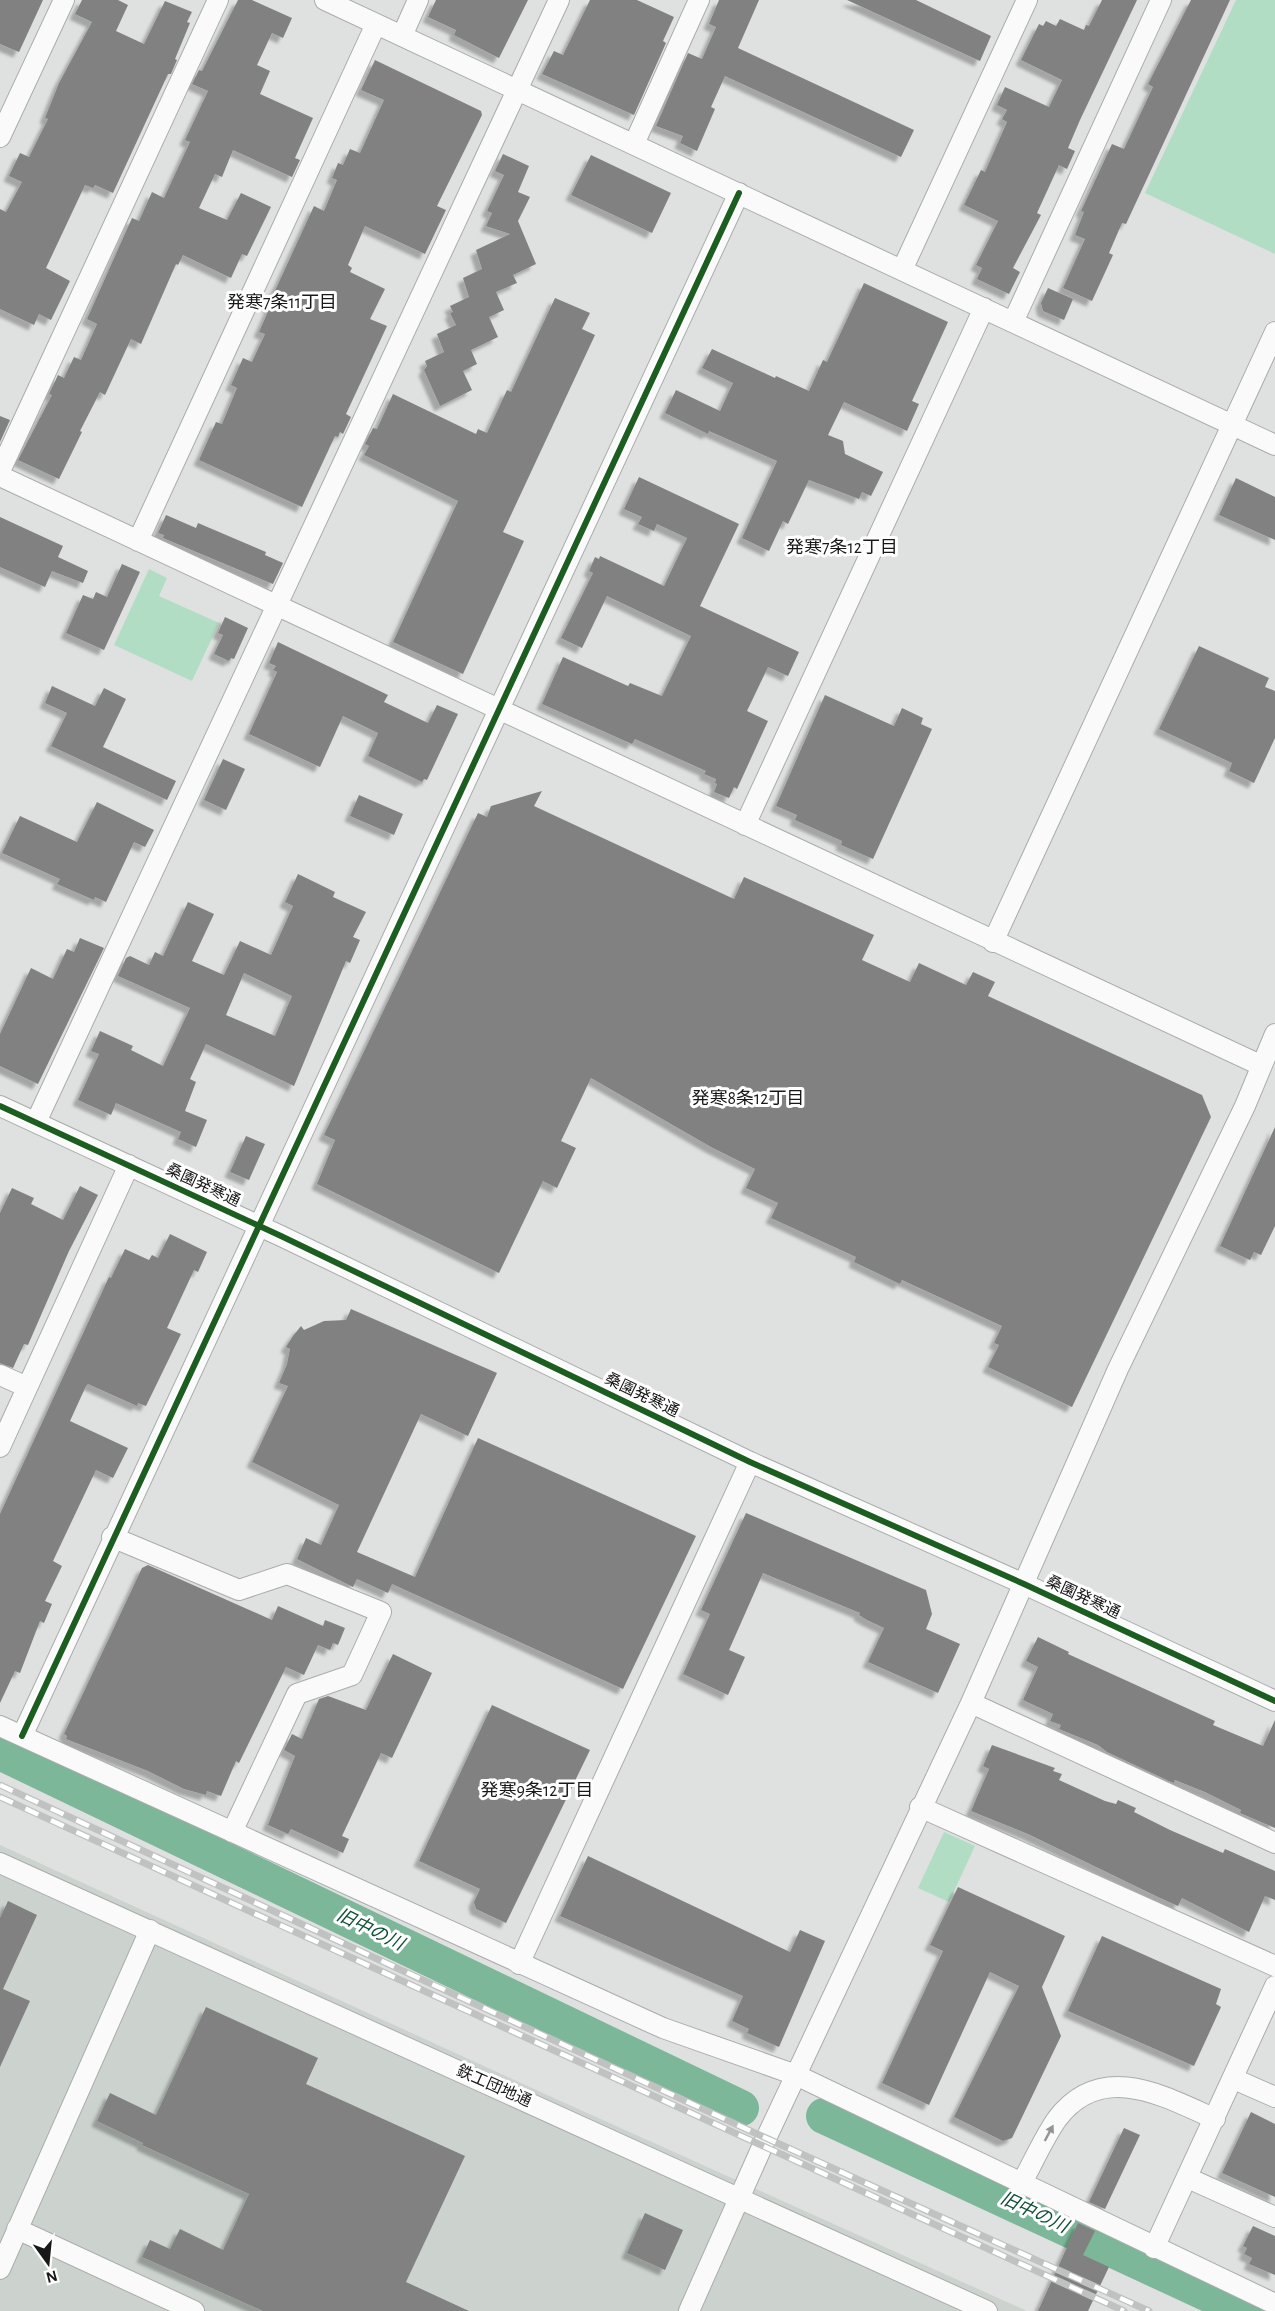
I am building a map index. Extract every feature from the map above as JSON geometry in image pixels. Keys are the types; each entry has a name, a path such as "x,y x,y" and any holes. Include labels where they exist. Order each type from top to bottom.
{"street":[{"path":"0,136 64,0"},
{"path":"0,471 218,0"},
{"path":"325,0 1275,445"},
{"path":"402,36 418,0"},
{"path":"36,1122 559,0"},
{"path":"634,144 699,0"},
{"path":"902,270 1027,0"},
{"path":"1013,322 1161,0"},
{"path":"138,541 376,24"},
{"path":"22,1736 112,1537 739,193"},
{"path":"745,825 984,308"},
{"path":"993,942 1275,332"},
{"path":"0,476 1260,1065"},
{"path":"689,2311 739,2197 920,1807 971,1703 1118,1369 1245,1106 1260,1065 1275,1034"},
{"name":"桑園発寒通","path":"0,1106 281,1236 750,1462 1024,1584 1275,1701"},
{"path":"0,1447 129,1166"},
{"path":"0,1375 27,1387"},
{"path":"519,1964 750,1462"},
{"path":"112,1537 239,1590 287,1574 381,1612 352,1675 297,1694 232,1832"},
{"path":"971,1703 1275,1843"},
{"path":"0,1726 663,2028 796,2075 1275,2304"},
{"path":"920,1807 1275,1966"},
{"name":"鉄工団地通","path":"0,1863 987,2311"},
{"path":"0,2268 150,1930"},
{"path":"1154,2248 1275,1986"},
{"path":"1234,2079 1275,2097"},
{"path":"1021,2184 1056,2120 1075,2099 1104,2087 1154,2091 1215,2119"},
{"path":"1188,2178 1275,2217"},
{"path":"18,2229 194,2311"}],"shaded area":[{"path":"0,1845 554,2098 1027,2311 0,2311"}],"green space":[{"path":"1236,0 1275,0 1275,254 1145,193"},
{"path":"149,569 167,578 159,596 219,623 192,681 114,645"},
{"path":"944,1832 975,1846 949,1902 918,1888"}],"building":[{"path":"0,0 43,0 19,52 0,44"},
{"path":"82,0 118,0 128,5 116,31 144,44 165,1 192,12 171,74 168,74 113,193 95,185 93,188 85,185 46,268 70,281 51,320 39,314 34,325 0,309 0,209 6,212 22,182 9,176 20,153 29,157 48,119 45,118 59,83 92,22 75,14"},
{"path":"238,0 252,0 292,18 283,38 272,33 257,65 270,71 260,94 313,118 295,158 300,160 292,177 233,150 222,177 215,174 199,208 227,220 241,193 271,207 247,256 242,254 231,278 183,255 178,265 176,264 141,344 131,339 105,395 100,392 59,479 18,460 52,395 49,394 58,375 64,378 74,357 81,360 97,324 87,319 132,218 139,221 152,192 164,198 190,142 185,140 208,91 192,84 199,70 202,71"},
{"path":"436,0 528,0 499,58 454,35 456,30 428,17"},
{"path":"590,0 637,0 674,17 663,41 666,43 634,115 542,74 554,51 563,55"},
{"path":"719,0 759,0 738,48 914,130 901,157 725,76 711,107 715,109 697,151 680,143 683,136 656,126 688,53 702,59 716,27 709,24"},
{"path":"847,0 916,0 991,36 980,61"},
{"path":"1102,0 1137,0 1068,148 1075,151 1067,169 1059,165 1037,213 1041,215 1013,268 1020,272 1009,294 977,279 982,268 976,265 998,221 964,205 981,170 985,172 1007,122 1002,119 1007,110 997,105 1005,87 1049,107 1062,80 1021,60 1039,24 1043,26 1046,21 1056,26 1060,19 1084,30 1086,25 1089,26"},
{"path":"1191,0 1230,0 1126,224 1122,223 1109,253 1113,255 1092,301 1063,288 1085,239 1075,235 1084,212 1081,211 1112,144 1124,149 1153,87 1148,84"},
{"path":"375,60 481,111 482,115 437,206 446,210 425,254 365,226 348,265 352,268 350,272 385,289 370,319 387,326 346,414 351,417 343,434 340,432 338,437 335,436 302,507 199,460 216,422 222,424 237,388 231,385 243,358 252,362 265,334 259,332 270,307 268,306 314,206 324,211 337,180 332,178 338,163 343,165 350,149 360,153 384,100 361,90"},
{"path":"503,154 529,166 518,192 530,197 518,221 536,264 513,275 517,283 496,292 504,310 489,317 498,337 471,350 477,364 463,371 472,390 440,406 424,370 427,366 425,361 444,352 437,334 456,325 450,313 453,312 450,306 469,297 463,278 482,269 476,250 510,234 486,226 492,213 487,211 504,175 495,171"},
{"path":"591,155 671,193 652,233 571,195"},
{"path":"864,283 948,322 912,401 919,404 907,431 844,402 828,435 843,441 845,454 883,472 871,496 862,492 859,499 809,480 788,524 783,521 769,551 742,538 777,461 709,431 708,434 665,413 676,390 720,411 733,383 702,368 712,349 809,391 823,360 827,362"},
{"path":"1048,288 1073,299 1064,320 1043,311 1041,303"},
{"path":"555,298 590,313 582,329 595,335 503,532 524,541 463,674 393,642 458,501 364,455 369,446 365,444 373,428 377,429 393,394 476,434 478,429 487,433 507,390 511,392"},
{"path":"0,416 10,420 0,442"},
{"path":"639,477 739,524 700,606 799,652 788,676 768,667 747,711 768,721 737,789 734,787 729,798 714,792 716,779 704,774 706,771 635,739 632,744 542,704 563,657 628,686 630,683 662,696 691,636 607,596 582,648 561,638 593,573 589,571 595,557 599,559 600,556 664,586 687,538 657,524 654,531 638,524 642,517 624,509"},
{"path":"1236,478 1275,497 1275,540 1219,515"},
{"path":"166,515 196,528 198,523 266,552 265,555 283,563 273,584 163,538 164,535 158,533"},
{"path":"0,517 63,546 58,557 88,571 83,583 52,571 45,587 0,567"},
{"path":"122,564 140,572 104,650 66,633 83,595 93,599 96,592 107,597"},
{"path":"225,617 248,628 234,659 231,658 229,661 214,654 223,635 218,633"},
{"path":"278,642 388,695 384,702 428,723 437,705 458,714 427,780 424,779 422,782 368,756 378,733 343,716 320,767 249,734 277,672 273,670 276,666 269,663"},
{"path":"1199,646 1269,678 1265,687 1275,691 1275,738 1254,783 1229,771 1232,763 1159,729"},
{"path":"52,686 95,706 104,688 126,699 103,747 176,781 167,800 51,746 67,713 45,703"},
{"path":"825,695 894,726 902,708 923,718 921,724 932,729 873,859 841,845 842,841 795,820 797,815 776,806"},
{"path":"223,759 245,769 226,810 204,800"},
{"path":"542,791 534,806 734,899 744,877 874,935 862,960 910,982 919,963 966,985 973,972 995,982 988,996 1202,1095 1211,1117 1072,1407 988,1367 999,1345 994,1343 1002,1326 902,1280 900,1284 854,1262 856,1257 771,1218 778,1203 746,1188 755,1169 711,1147 591,1078 561,1141 576,1148 557,1188 543,1181 499,1273 317,1184 335,1140 324,1135 478,813 487,817 491,806"},
{"path":"359,795 403,814 394,835 350,816"},
{"path":"97,802 154,830 145,847 134,842 106,902 95,897 94,900 57,884 60,879 2,853 20,816 77,842"},
{"path":"298,874 335,892 333,897 366,912 353,937 360,940 350,963 346,961 294,1086 206,1044 190,1079 196,1082 185,1111 207,1120 196,1147 178,1139 181,1132 116,1103 111,1115 78,1100 99,1054 91,1051 100,1031 133,1046 131,1050 163,1066 190,1008 118,976 126,958 130,956 149,965 155,952 163,956 188,902 214,914 192,961 224,975 240,941 271,955 293,906 285,902","holes":["244,973 292,996 275,1036 226,1015"]},
{"path":"80,938 104,948 38,1084 0,1066 0,1034 31,968 53,979 67,949 74,952"},
{"path":"1275,1127 1275,1226 1261,1255 1254,1252 1250,1260 1220,1246"},
{"path":"246,1136 265,1144 249,1180 230,1172"},
{"path":"80,1186 98,1195 69,1251 28,1345 24,1344 13,1368 0,1363 0,1213 12,1188 34,1198 31,1204 63,1220"},
{"path":"170,1234 207,1252 198,1272 194,1270 167,1328 181,1334 146,1406 138,1403 137,1406 88,1384 86,1386 70,1421 128,1448 113,1478 96,1470 53,1561 62,1566 45,1601 52,1604 44,1623 40,1621 20,1673 15,1671 0,1703 0,1514 109,1277 111,1278 125,1249 149,1260 152,1255 158,1258"},
{"path":"351,1309 497,1373 468,1436 421,1414 357,1552 415,1577 478,1438 696,1536 623,1689 392,1584 388,1593 357,1579 353,1587 297,1559 306,1538 321,1545 339,1505 252,1462 288,1386 279,1383 290,1349 286,1347 293,1336 301,1326 304,1330 324,1321 346,1320"},
{"path":"746,1513 926,1590 932,1614 926,1629 960,1644 938,1693 868,1662 884,1628 859,1615 860,1613 763,1573 729,1650 745,1657 728,1695 683,1674 710,1614 701,1610"},
{"path":"148,1565 272,1620 278,1606 323,1626 325,1620 345,1628 338,1645 333,1643 330,1650 318,1645 304,1675 286,1667 239,1763 236,1761 221,1796 207,1791 206,1795 184,1789 148,1771 66,1739 67,1736 64,1734 142,1568"},
{"path":"1038,1637 1069,1652 1068,1654 1215,1721 1213,1725 1263,1746 1275,1720 1275,1828 1240,1813 1241,1810 1205,1792 1175,1780 1174,1783 1171,1782 1107,1752 1098,1745 1059,1729 1061,1725 1050,1721 1053,1714 1023,1700 1038,1667 1026,1661"},
{"path":"393,1654 432,1673 392,1758 381,1753 342,1836 349,1839 343,1853 291,1829 288,1834 268,1825 295,1756 284,1750 292,1734 302,1739 319,1699 328,1696 366,1710"},
{"path":"492,1705 590,1750 506,1923 476,1909 474,1902 480,1889 419,1861"},
{"path":"992,1745 1055,1768 1053,1771 1062,1774 1059,1780 1105,1801 1116,1804 1118,1800 1136,1808 1134,1812 1170,1830 1223,1853 1225,1849 1275,1871 1275,1900 1265,1896 1249,1932 1182,1898 1178,1906 1028,1834 971,1811 989,1769 983,1766"},
{"path":"588,1856 790,1952 800,1930 825,1941 779,2047 747,2033 749,2029 732,2021 743,1996 560,1916"},
{"path":"958,1887 1065,1936 1042,1987 1061,2036 1012,2138 1003,2141 954,2117 1019,1986 990,1972 929,2105 882,2083 943,1951 930,1945"},
{"path":"8,1901 37,1915 3,1989 30,2001 0,2067 0,1918"},
{"path":"1102,1936 1221,1989 1216,2004 1221,2007 1194,2066 1068,2011"},
{"path":"206,2007 318,2058 306,2084 465,2156 406,2282 469,2311 263,2311 142,2257 150,2240 170,2249 180,2229 223,2250 249,2194 142,2145 143,2143 97,2121 110,2093 156,2115"},
{"path":"1251,2112 1275,2124 1275,2197 1222,2173"},
{"path":"1124,2128 1140,2135 1105,2209 1089,2202"},
{"path":"645,2213 683,2230 665,2270 627,2253"},
{"path":"1078,2223 1095,2231 1083,2255 1109,2267 1088,2311 1038,2311"},
{"path":"1253,2226 1275,2236 1275,2275 1249,2264 1252,2258 1244,2254 1247,2248 1243,2246"}],"waterway":[{"name":"旧中の川","path":"0,1752 741,2108"},
{"name":"旧中の川","path":"824,2116 1245,2311"}],"railway":[{"path":"0,1785 766,2138 1149,2311"},
{"path":"0,1797 1124,2311"}],"cycle path":[{"path":"22,1736 739,193"},
{"path":"0,1106 281,1236 750,1462 1024,1584 1275,1701"}],"district":[{"name":"発寒7条11丁目","path":"282,303"},
{"name":"発寒7条12丁目","path":"842,548"},
{"name":"発寒8条12丁目","path":"748,1099"},
{"name":"発寒9条12丁目","path":"537,1791"}]}
